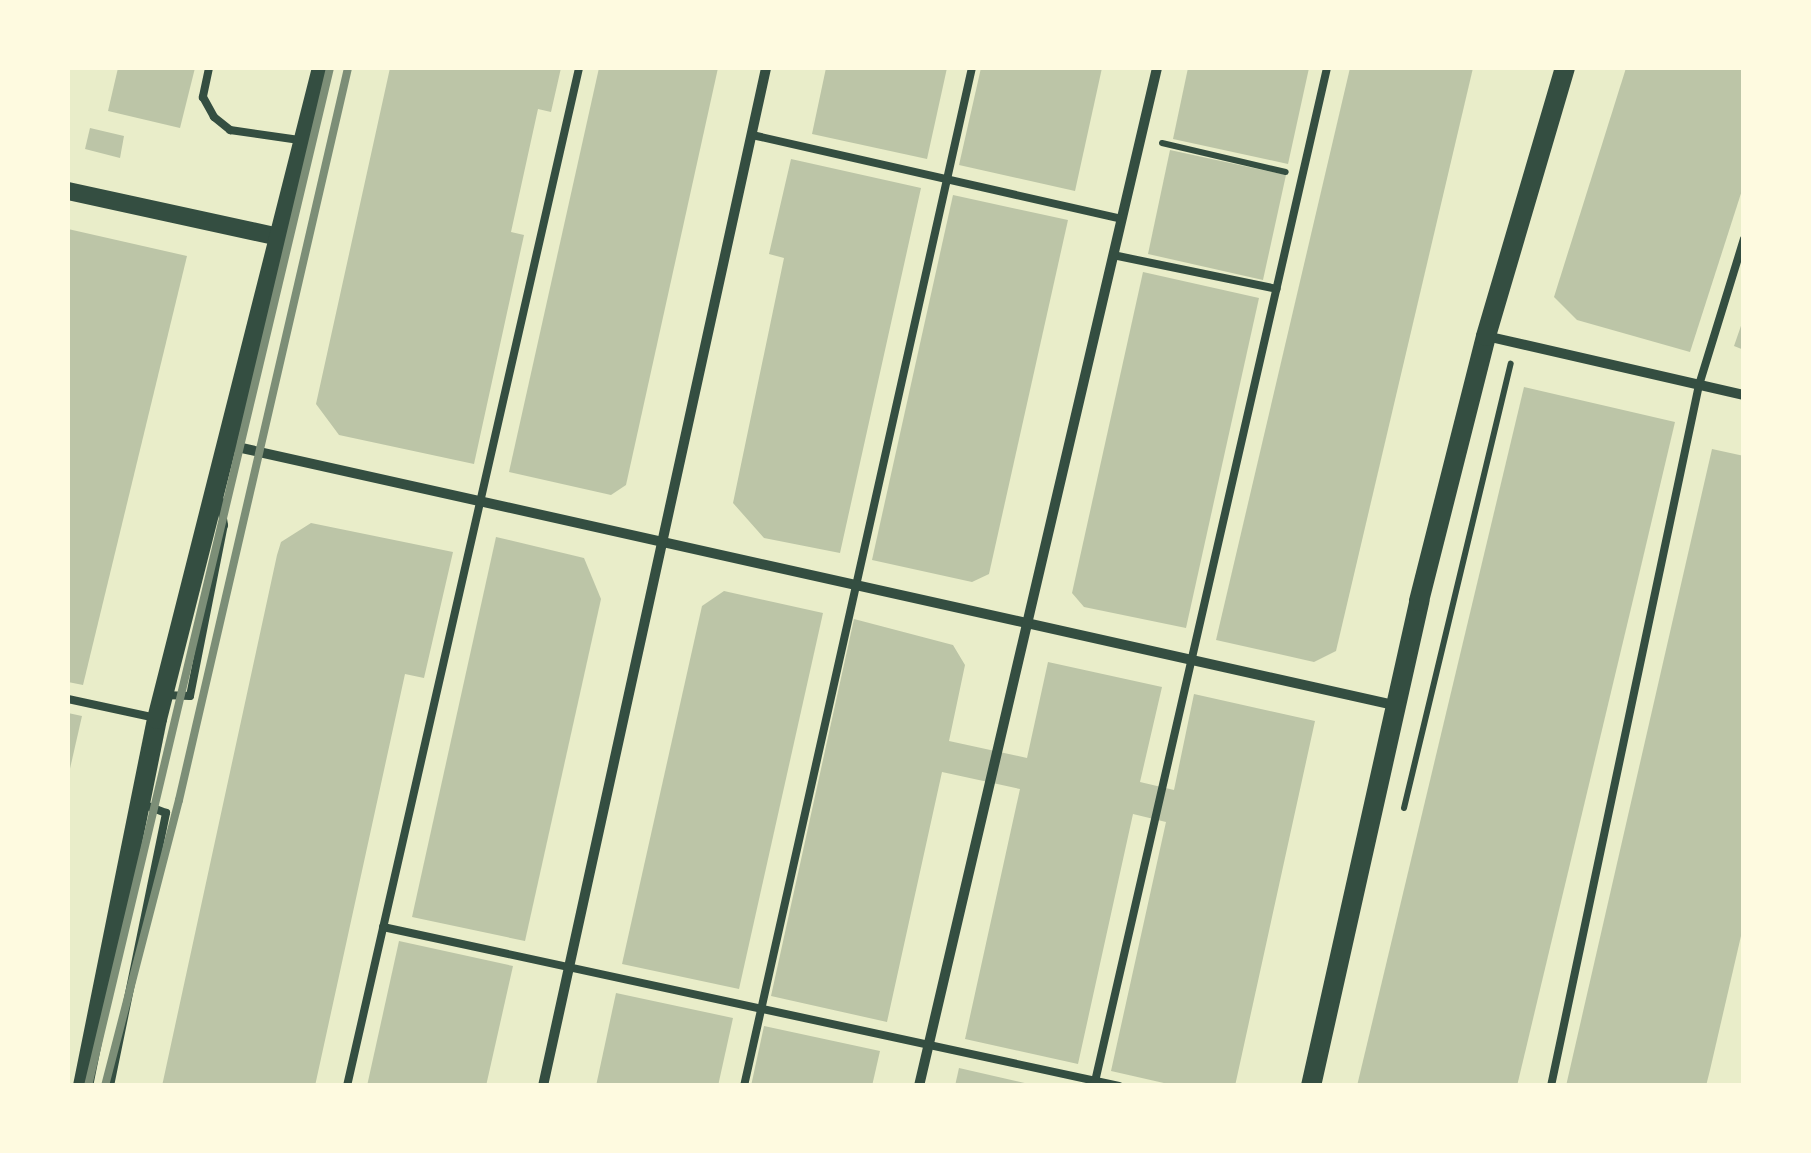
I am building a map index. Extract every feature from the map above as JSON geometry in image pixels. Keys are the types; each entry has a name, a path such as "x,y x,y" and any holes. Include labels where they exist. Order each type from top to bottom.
{"main road":[{"path":"83,1086 157,718 322,68"},
{"path":"1311,1086 1394,705 1486,336 1565,68"}],"street":[{"path":"543,1086 766,68"},
{"path":"919,1086 1157,68"},
{"path":"68,191 280,237"},
{"path":"1486,336 1744,395"},
{"path":"228,445 1394,705"}],"lane":[{"path":"209,68 204,96 230,130 304,141"},
{"path":"347,1086 579,68"},
{"path":"744,1086 972,68"},
{"path":"1095,1083 1326,68"},
{"path":"752,135 1122,219"},
{"path":"1552,1086 1699,385 1744,239"},
{"path":"1113,255 1276,288"},
{"path":"68,699 157,718"},
{"path":"110,1086 166,813 138,802"},
{"path":"383,927 1119,1086"}],"path":[{"path":"1161,142 1302,175"},
{"path":"1401,824 1516,343"}],"building":[{"path":"118,68 195,68 180,128 108,111"},
{"path":"390,68 561,68 551,112 538,109 511,232 524,235 474,464 339,435 316,404"},
{"path":"599,68 718,68 626,485 611,495 509,472"},
{"path":"826,68 947,68 927,159 812,134"},
{"path":"981,68 1102,68 1075,191 959,165"},
{"path":"1188,68 1309,68 1288,164 1173,139"},
{"path":"1350,68 1473,68 1336,651 1314,662 1216,640"},
{"path":"1626,68 1744,68 1744,184 1690,352 1577,320 1554,297"},
{"path":"90,128 124,136 120,158 85,149"},
{"path":"1170,150 1286,175 1263,280 1148,254"},
{"path":"791,159 921,188 840,553 764,538 733,503 784,258 769,254"},
{"path":"953,195 1068,220 989,574 972,582 872,560"},
{"path":"68,229 187,256 83,685 68,682"},
{"path":"1143,272 1259,298 1186,628 1084,607 1072,593"},
{"path":"1744,320 1744,350 1734,346"},
{"path":"1524,387 1675,422 1517,1086 1357,1086"},
{"path":"1712,449 1744,456 1744,923 1706,1086 1566,1086"},
{"path":"311,523 453,552 424,678 405,674 315,1086 162,1086 277,555 281,542"},
{"path":"496,537 584,558 601,599 525,941 412,917"},
{"path":"724,591 823,613 739,989 622,964 702,606"},
{"path":"854,619 953,645 965,665 949,741 1027,758 1048,662 1162,687 1140,782 1174,790 1194,694 1315,721 1235,1086 1177,1086 1111,1071 1166,822 1133,814 1078,1064 965,1039 1020,789 942,772 887,1022 771,996"},
{"path":"68,713 82,716 69,773 68,773"},
{"path":"399,941 513,966 486,1086 367,1086"},
{"path":"616,993 733,1018 718,1086 596,1086"},
{"path":"764,1026 880,1051 872,1086 751,1086"},
{"path":"959,1068 1029,1084 1029,1086 955,1086"}],"railway":[{"path":"88,1086 330,68"},
{"path":"105,1086 179,800 348,68"}]}
